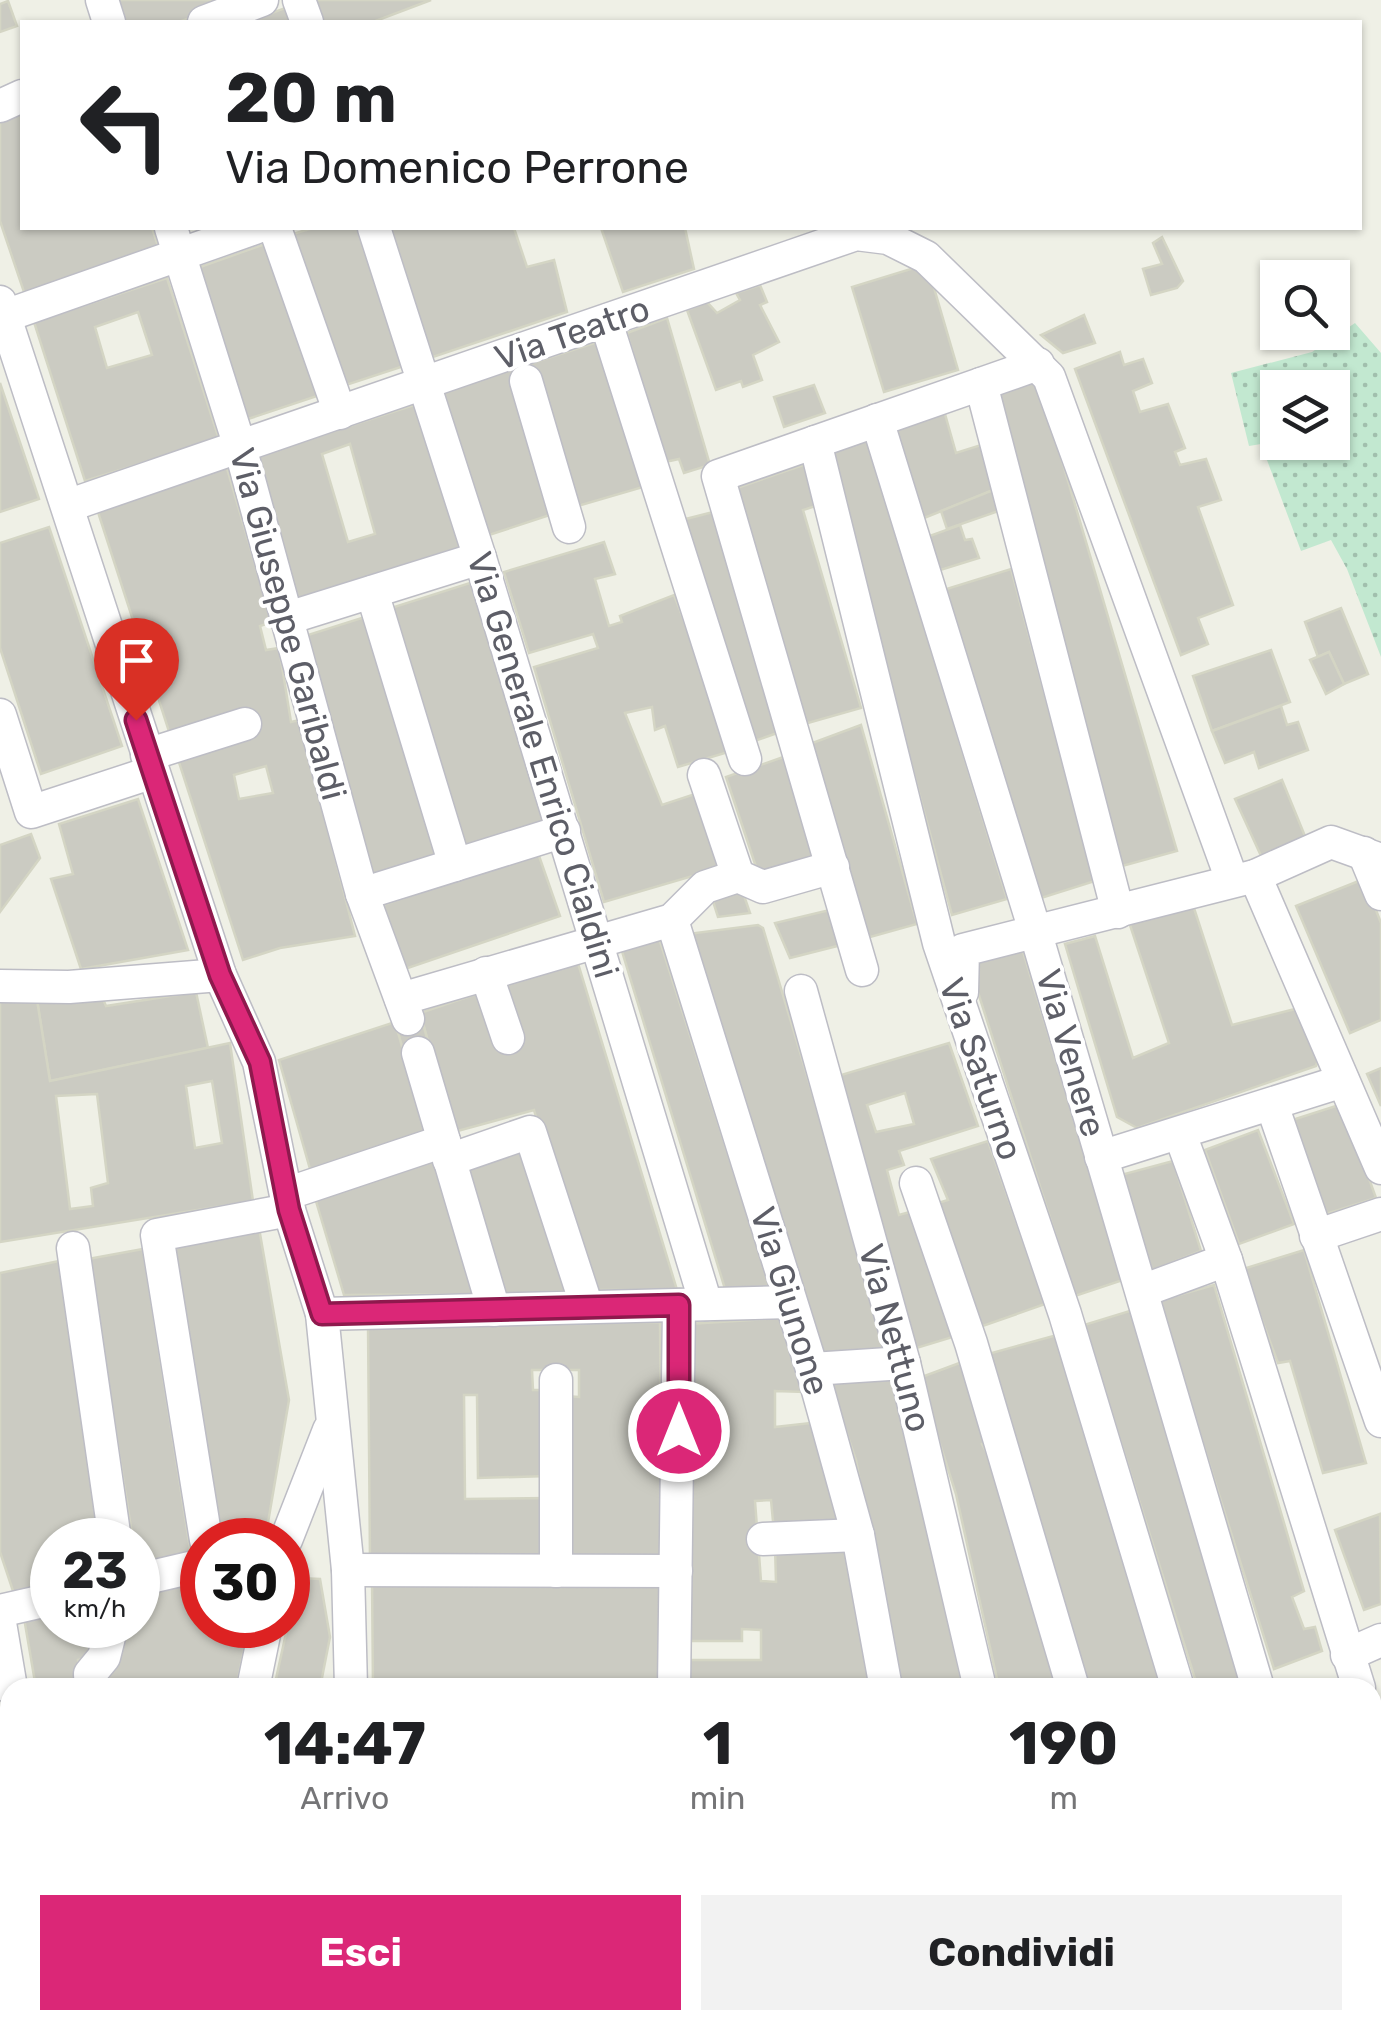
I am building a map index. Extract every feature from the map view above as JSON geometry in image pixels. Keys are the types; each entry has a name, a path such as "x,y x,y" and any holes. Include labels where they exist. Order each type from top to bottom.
{"street":[{"path":"209,20 262,0"},
{"path":"243,230 175,241 2,309 70,505 220,975 260,1062 288,1202 322,1314 348,1570 350,1678"},
{"path":"276,230 340,413"},
{"name":"Via Generale Enrico Cialdini","path":"375,230 597,940 693,1304 676,1571 674,1678"},
{"name":"Via Teatro","path":"70,505 856,234 888,238 926,257 1049,377 1243,878 1344,1081 1381,1168"},
{"name":"Via Giuseppe Garibaldi","path":"175,241 240,447 362,894 404,1008 486,973"},
{"path":"606,322 745,760"},
{"path":"862,970 718,476 1038,364"},
{"path":"526,381 569,527"},
{"path":"981,384 1118,912"},
{"name":"Via Venere","path":"876,420 1036,934 1255,1678"},
{"name":"Via Saturno","path":"815,442 959,1009 1065,1314 1175,1678"},
{"path":"288,618 480,558"},
{"path":"372,592 456,865"},
{"path":"0,714 31,812 245,724"},
{"path":"704,774 738,876"},
{"path":"362,894 564,830"},
{"path":"959,1009 962,950 1243,878 1331,842 1372,856 1381,894"},
{"path":"508,1038 486,973 672,920 706,886 738,876 763,887 833,867"},
{"name":"Via Giunone","path":"672,920 812,1369 858,1536 884,1678"},
{"path":"0,986 69,987 220,975"},
{"name":"Via Nettuno","path":"800,991 904,1363 978,1678"},
{"path":"418,1054 494,1310"},
{"path":"1101,1157 1344,1081"},
{"path":"1272,1105 1381,1420"},
{"path":"202,1518 157,1235 288,1202 447,1150 530,1132 588,1307"},
{"path":"1180,1134 1226,1260 1355,1678"},
{"path":"916,1183 970,1342 1070,1678"},
{"path":"1316,1236 1381,1214"},
{"path":"73,1248 112,1518"},
{"path":"1142,1291 1226,1260"},
{"path":"322,1314 790,1302"},
{"path":"812,1369 904,1363"},
{"path":"556,1380 556,1571"},
{"path":"295,1518 331,1426"},
{"path":"763,1539 858,1536"},
{"path":"348,1570 676,1571"},
{"path":"0,1610 30,1604"},
{"path":"0,1623 9,1678"},
{"path":"1347,1655 1381,1640"},
{"path":"90,1678 106,1648"},
{"path":"255,1678 261,1648"}],"green space":[{"path":"1355,323 1381,353 1381,657 1347,569 1331,540 1301,551 1267,460 1350,460 1350,370 1260,370 1260,444 1249,446 1231,373 1315,350 1350,350 1350,326"}],"building":[{"path":"118,0 240,0 185,20 123,20"},
{"path":"311,0 431,0 378,20 317,20"},
{"path":"8,1 17,26 0,32 0,4"},
{"path":"285,8 289,20 253,20"},
{"path":"20,112 20,230 153,230 159,249 25,295 0,221 0,119"},
{"path":"306,230 360,230 404,366 337,388 289,235"},
{"path":"386,230 515,230 527,267 554,260 567,312 427,359"},
{"path":"602,230 685,230 694,269 623,292"},
{"path":"1162,237 1183,281 1177,288 1151,295 1143,269 1162,264 1153,243"},
{"path":"271,242 320,395 242,421 197,268"},
{"path":"927,264 958,370 884,392 852,287"},
{"path":"167,278 219,439 85,481 34,322","holes":["138,312 152,355 107,368 95,327"]},
{"path":"760,285 767,302 760,305 779,342 753,355 762,380 743,387 741,381 716,390 687,310 707,302 717,313 740,300 736,293"},
{"path":"1084,315 1095,343 1063,353 1041,335"},
{"path":"667,318 710,465 684,473 679,459 665,462 627,333"},
{"path":"607,339 650,485 571,508 529,364"},
{"path":"1120,352 1124,365 1143,359 1152,383 1133,391 1140,412 1168,404 1185,448 1175,452 1180,465 1206,459 1221,500 1198,507 1233,605 1198,618 1208,644 1181,655 1075,369"},
{"path":"513,368 553,514 483,537 436,393"},
{"path":"1038,379 1177,851 1115,868 996,392"},
{"path":"0,383 39,499 0,512"},
{"path":"814,385 825,413 784,427 774,397"},
{"path":"417,404 461,547 296,599 254,457","holes":["350,444 375,534 348,542 322,454"]},
{"path":"943,407 956,453 981,445 994,490 919,520 891,423"},
{"path":"865,429 1007,899 952,915 824,441"},
{"path":"809,463 822,504 803,510 861,708 801,725 731,490"},
{"path":"226,465 272,622 260,626 266,650 279,648 291,722 300,720 355,936 280,948 243,960 97,509","holes":["266,766 273,793 239,799 234,775"]},
{"path":"1003,486 1010,507 947,529 941,511"},
{"path":"717,511 786,730 749,743 682,520"},
{"path":"960,525 965,540 972,539 979,558 934,572 924,538"},
{"path":"49,527 122,746 41,774 0,648 0,543"},
{"path":"604,542 615,574 595,579 609,626 622,622 620,616 674,595 735,750 678,767 665,726 655,730 652,707 625,713 662,805 704,791 727,866 604,902 534,667 598,648 593,634 529,653 504,572"},
{"path":"1011,569 1095,881 1038,899 940,591"},
{"path":"473,582 546,826 461,847 391,608"},
{"path":"1341,608 1368,674 1344,684 1329,652 1318,657 1305,622"},
{"path":"371,615 440,857 372,876 308,635"},
{"path":"1271,650 1290,702 1212,731 1193,676"},
{"path":"1329,652 1344,684 1326,694 1310,660"},
{"path":"1281,706 1287,725 1298,722 1308,750 1259,768 1254,752 1225,763 1212,731"},
{"path":"861,725 917,924 863,939 807,745"},
{"path":"792,754 820,861 759,876 726,777"},
{"path":"1282,780 1309,846 1262,858 1235,799"},
{"path":"138,799 188,950 81,969 51,879 73,874 59,824"},
{"path":"31,834 40,858 0,912 0,845"},
{"path":"538,853 560,916 405,969 383,905"},
{"path":"1364,879 1381,923 1381,1020 1350,1033 1296,906"},
{"path":"741,887 750,913 718,917 711,895"},
{"path":"1192,902 1232,1025 1299,1008 1319,1057 1316,1066 1137,1128 1117,1117 1065,944 1095,936 1133,1058 1169,1043 1129,922"},
{"path":"834,909 845,944 790,958 775,923"},
{"path":"758,925 763,928 890,1354 823,1357 688,934"},
{"path":"658,935 771,1289 725,1289 621,948"},
{"path":"1021,945 1123,1280 1075,1296 968,961"},
{"path":"577,960 677,1290 587,1290 534,1110 454,1132 420,1013"},
{"path":"196,992 208,1048 50,1081 37,1000 102,997 106,1006"},
{"path":"37,1000 50,1081 230,1043 253,1201 0,1242 0,1001","holes":["212,1081 222,1143 195,1148 186,1086","97,1094 108,1183 91,1188 93,1206 70,1209 56,1096"]},
{"path":"420,1013 430,1049 405,1058 395,1022"},
{"path":"395,1022 426,1131 310,1169 279,1060"},
{"path":"949,1043 978,1126 899,1151 904,1165 887,1170 899,1215 917,1210 956,1336 910,1350 841,1075","holes":["905,1093 914,1124 876,1132 867,1105"]},
{"path":"1381,1068 1381,1106 1367,1074"},
{"path":"1342,1104 1376,1198 1326,1214 1289,1121"},
{"path":"1258,1130 1294,1224 1239,1244 1205,1150"},
{"path":"988,1141 1045,1304 980,1327 938,1203 948,1200 931,1159"},
{"path":"526,1150 568,1291 503,1294 465,1169"},
{"path":"434,1154 474,1294 344,1295 313,1191"},
{"path":"1173,1161 1201,1251 1148,1272 1117,1176"},
{"path":"259,1228 289,1400 269,1518 212,1518 171,1243"},
{"path":"143,1249 185,1518 180,1518 180,1557 160,1561 160,1518 129,1518 88,1259"},
{"path":"1304,1250 1366,1463 1323,1473 1290,1361 1278,1363 1243,1269"},
{"path":"64,1260 99,1518 30,1518 30,1591 14,1594 0,1552 0,1273"},
{"path":"1214,1285 1304,1591 1292,1597 1304,1629 1315,1627 1322,1651 1274,1669 1158,1301"},
{"path":"1133,1310 1241,1678 1195,1678 1084,1325"},
{"path":"782,1318 804,1392 775,1391 775,1427 819,1422 841,1531 774,1532 771,1500 755,1501 761,1581 776,1582 775,1546 844,1546 871,1678 688,1678 689,1660 761,1660 761,1630 742,1629 742,1641 690,1641 688,1324"},
{"path":"660,1322 662,1560 567,1560 566,1396 579,1397 579,1370 532,1370 533,1390 546,1390 547,1476 478,1478 477,1395 464,1395 465,1499 547,1498 548,1561 370,1562 368,1324"},
{"path":"1057,1335 1161,1678 1086,1678 988,1354"},
{"path":"965,1361 989,1441 982,1444 997,1472 1055,1678 997,1678 956,1494 919,1378"},
{"path":"896,1379 961,1678 895,1678 856,1460 829,1381"},
{"path":"1380,1514 1381,1604 1364,1610 1335,1530"},
{"path":"180,1577 180,1648 244,1648 238,1678 109,1678 114,1648 160,1648 160,1582"},
{"path":"372,1578 665,1587 670,1678 373,1678"},
{"path":"310,1579 320,1579 330,1637 322,1678 276,1678 283,1648 310,1648"},
{"path":"30,1611 30,1648 97,1648 97,1655 78,1660 80,1678 34,1678 23,1612"}],"route":[{"path":"136,720 220,975 260,1062 289,1210 322,1314 679,1305 679,1431"}]}
